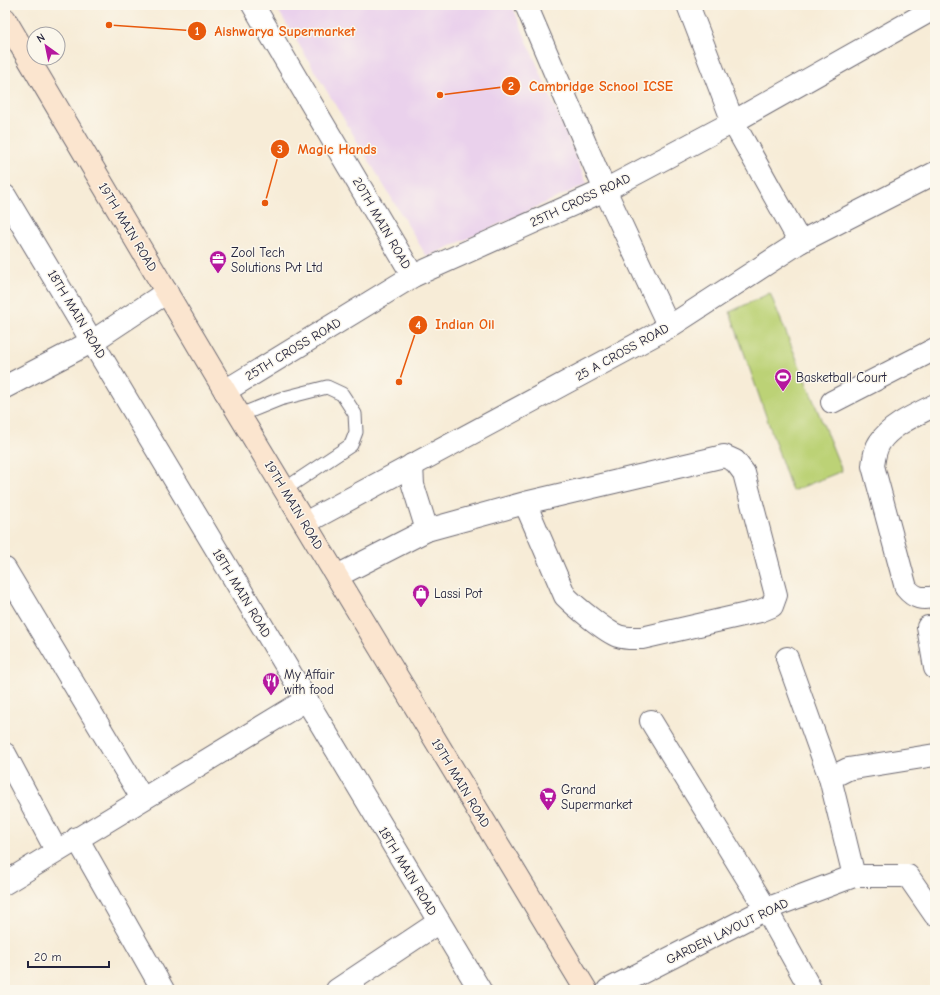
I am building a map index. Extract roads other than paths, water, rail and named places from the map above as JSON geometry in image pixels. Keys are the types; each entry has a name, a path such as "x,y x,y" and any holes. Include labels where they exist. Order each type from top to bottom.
{"main road":[{"name":"19TH MAIN ROAD","path":"5,19 225,391 586,990"}],"street":[{"name":"20TH MAIN ROAD","path":"253,5 412,276"},
{"path":"526,5 605,190 669,327"},
{"path":"688,5 733,122 800,242"},
{"name":"25TH CROSS ROAD","path":"225,391 412,276 605,190 733,122 935,8"},
{"name":"25 A CROSS ROAD","path":"305,523 669,327 800,242 935,173"},
{"name":"18TH MAIN ROAD","path":"5,196 480,990"},
{"path":"5,386 93,341 167,292"},
{"path":"832,402 935,349"},
{"path":"935,404 904,421 880,441 875,453 873,466 906,588 912,595 920,599 935,597"},
{"path":"337,576 427,530 525,503 724,456 735,462 744,473 776,595 772,606 760,611 642,638 626,638 616,636 574,605 565,596 525,503"},
{"path":"412,465 413,485 427,530"},
{"path":"5,569 142,798"},
{"path":"928,627 935,668"},
{"path":"787,658 830,778 854,876 908,876 935,915"},
{"path":"5,883 56,850 306,700"},
{"path":"650,721 766,909 811,990"},
{"path":"5,754 56,850"},
{"path":"830,778 848,769 935,755"},
{"path":"77,838 163,990"},
{"name":"GARDEN LAYOUT ROAD","path":"608,990 766,909 854,876"},
{"path":"337,990 439,922"}],"lane":[{"path":"240,415 280,399 327,386 342,394 355,414 356,432 351,445 285,489"}],"place":[{"name":"Aishwarya Supermarket","path":"109,25"},
{"name":"Cambridge School ICSE","path":"440,95"},
{"name":"Magic Hands","path":"265,203"},
{"name":"Zool Tech Solutions Pvt Ltd","path":"218,274"},
{"name":"Indian Oil","path":"399,382"},
{"name":"Basketball Court","path":"783,392"},
{"name":"Lassi Pot","path":"421,608"},
{"name":"My Affair with food","path":"271,696"},
{"name":"Grand Supermarket","path":"548,811"}]}
